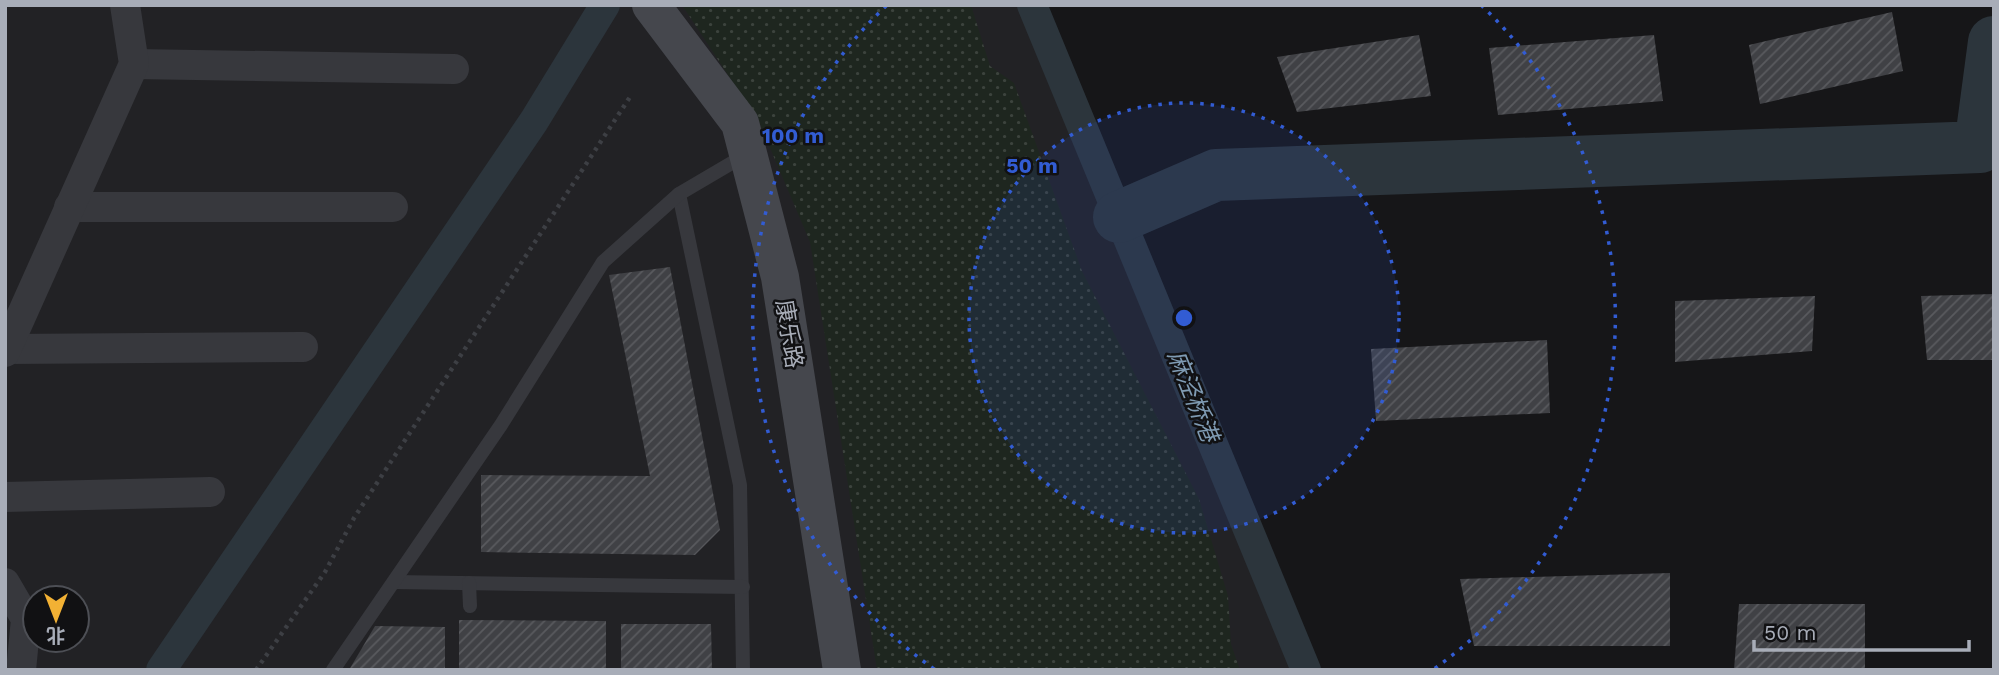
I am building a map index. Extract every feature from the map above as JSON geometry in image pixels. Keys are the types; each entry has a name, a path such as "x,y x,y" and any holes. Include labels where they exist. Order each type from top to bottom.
{"street":[{"path":"125,5 134,64 6,351 303,347"},
{"name":"康乐路","path":"658,15 740,123 780,277 842,670"},
{"path":"134,64 454,69"},
{"path":"69,207 393,207"},
{"path":"5,496 210,492"},
{"path":"5,583 26,619 21,670"}],"lane":[{"path":"332,670 501,425 603,262 679,194 748,153"},
{"path":"679,194 740,485 743,670"},
{"path":"394,582 743,587"},
{"path":"469,583 470,606"}],"path":[{"path":"256,670 325,572 354,518 630,97"}],"shaded area":[{"path":"5,5 1032,5 1306,670 5,670"},
{"path":"682,5 971,5 990,66 1014,83 1082,271 1199,499 1228,596 1231,644 1240,670 877,670 810,242 759,122"}],"building":[{"path":"1892,12 1903,71 1760,104 1749,45"},
{"path":"1419,35 1431,96 1297,112 1277,57"},
{"path":"1654,35 1663,101 1498,115 1489,48"},
{"path":"670,267 720,530 695,555 481,552 481,475 650,476 609,275"},
{"path":"1994,294 1994,360 1927,360 1921,296"},
{"path":"1815,296 1812,351 1675,362 1675,301"},
{"path":"1547,340 1550,413 1376,421 1371,349"},
{"path":"1670,573 1670,646 1474,646 1460,579"},
{"path":"1739,604 1865,604 1865,670 1734,670"},
{"path":"459,620 606,621 606,670 459,670"},
{"path":"621,624 711,624 712,670 621,670"},
{"path":"375,626 445,627 445,670 349,670"}],"waterway":[{"path":"161,670 534,121 605,5"},
{"name":"麻泾桥港","path":"1032,5 1306,670"},
{"path":"1119,217 1216,175 1980,147 1994,42"}]}
